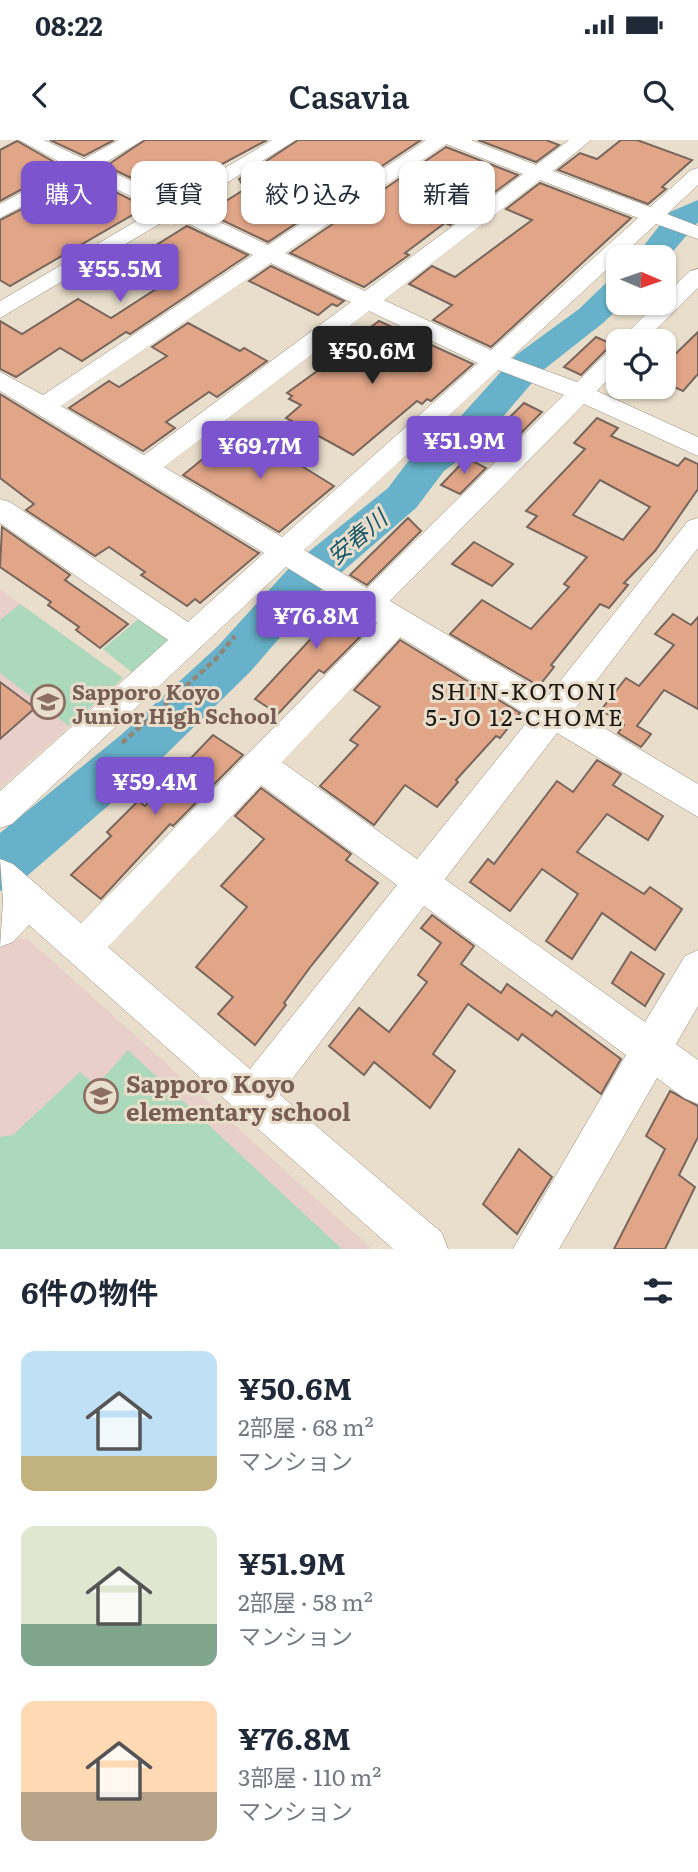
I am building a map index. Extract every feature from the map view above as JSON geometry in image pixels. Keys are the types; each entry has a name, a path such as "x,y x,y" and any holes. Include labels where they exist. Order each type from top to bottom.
{"street":[{"path":"29,140 71,161"},
{"path":"94,161 133,140"},
{"path":"227,175 286,140"},
{"path":"43,406 439,140"},
{"path":"453,140 676,224"},
{"path":"146,467 581,140"},
{"path":"0,813 188,638 307,564 513,367 676,224 698,174"},
{"path":"0,212 21,201"},
{"path":"0,311 146,224"},
{"path":"203,224 366,301 698,447"},
{"path":"644,329 698,276"},
{"path":"371,602 606,367"},
{"path":"0,380 698,802"},
{"path":"0,509 188,638"},
{"path":"253,1097 698,528"},
{"path":"82,948 257,763 398,620"},
{"path":"257,763 698,1084"},
{"path":"0,929 11,886 426,1249"},
{"path":"535,1249 698,969"}],"shaded area":[{"name":"Sapporo Koyo Junior High School","path":"0,589 123,678 0,788"},
{"name":"Sapporo Koyo elementary school","path":"4,939 28,939 372,1249 0,1249 0,943"}],"green space":[{"name":"Sapporo Koyo Junior High School","path":"20,604 123,678 69,726 0,673 0,620"},
{"path":"143,615 175,638 134,674 103,649"},
{"name":"Sapporo Koyo elementary school","path":"128,1050 342,1249 0,1249 0,1137 13,1135 80,1072 96,1086"}],"building":[{"path":"50,140 114,140 84,156"},
{"path":"145,140 267,140 227,161 131,161 131,178 117,171 117,161 114,161"},
{"path":"298,140 421,140 385,164 385,161 266,161"},
{"path":"478,140 546,140 559,145 536,162"},
{"path":"621,140 637,140 692,160 662,187 666,189 648,204 558,170 580,153 597,159"},
{"path":"17,141 52,161 21,161 21,190 0,201 0,150"},
{"path":"446,147 482,161 425,161"},
{"path":"495,166 518,175 495,192"},
{"path":"399,179 399,224 444,224 405,253 409,255 364,287 290,253 333,224 385,224 385,188"},
{"path":"540,183 631,218 491,347 433,320 452,305 409,284 432,266 455,277 532,220 506,209"},
{"path":"241,192 241,224 295,224 268,242 227,223 227,200"},
{"path":"117,193 131,200 131,216 117,224"},
{"path":"21,209 21,224 117,224 10,286 0,280 0,220"},
{"path":"187,226 248,255 130,334 126,332 82,361 60,348 16,377 0,369 0,321 22,334 78,299 111,318 173,278 139,261 154,251 150,249"},
{"path":"271,266 344,301 337,306 332,304 318,315 249,281"},
{"path":"379,321 473,364 431,401 427,399 422,404 417,401 353,455 286,418 301,405 289,399 292,396 287,393 357,342 354,340"},
{"path":"188,323 240,351 244,348 267,361 217,397 209,392 166,422 175,428 143,451 69,408 109,381 119,387 167,356 152,347"},
{"path":"698,332 698,374 683,391 676,388 676,353"},
{"path":"596,337 606,342 606,350 581,375 564,367"},
{"path":"0,394 259,553 200,603 195,599 187,606 141,575 145,572 109,547 95,556 26,510 34,504 0,478"},
{"path":"524,403 542,412 516,438 498,429"},
{"path":"597,418 618,428 611,436 678,466 685,458 698,464 698,489 655,551 624,583 628,585 609,608 600,604 551,665 554,667 539,686 450,634 482,600 531,629 569,587 564,584 587,557 527,527 537,516 526,511 585,449 574,443","holes":["600,480 650,507 623,540 573,515"]},
{"path":"259,432 278,442 274,449 334,486 279,532 183,475 220,445 233,453"},
{"path":"467,458 486,468 460,494 441,485"},
{"path":"408,518 421,531 367,585 350,575"},
{"path":"2,527 70,575 65,580 128,624 100,648 76,630 79,627 48,605 51,602 0,567"},
{"path":"474,542 513,564 492,586 452,564"},
{"path":"327,595 373,624 324,673 319,670 278,714 255,699 321,628 303,615"},
{"path":"673,614 691,625 698,617 698,709 664,690 637,726 651,734 641,747 618,733 624,725 601,710 626,678 639,686 674,645 655,634"},
{"path":"400,640 520,713 500,738 496,736 456,780 458,782 437,807 405,785 374,825 320,786 358,745 350,740 380,707 354,690"},
{"path":"0,682 35,708 0,739"},
{"path":"213,735 243,755 173,826 170,824 101,899 71,875 111,836 107,832 138,801 145,806"},
{"path":"597,760 621,774 613,785 663,816 648,840 607,814 577,852 644,894 650,887 682,909 655,950 602,913 572,959 546,941 578,894 542,869 510,911 470,882 488,859 494,864 557,781 573,792"},
{"path":"261,788 351,854 346,860 378,883 311,966 284,1003 286,1005 255,1045 218,1014 233,997 196,967 247,907 221,886 264,839 235,816"},
{"path":"432,915 474,946 461,964 501,993 507,984 552,1016 556,1011 621,1059 601,1094 522,1034 518,1040 468,1004 433,1054 455,1071 430,1108 374,1062 364,1075 329,1046 359,1008 389,1032 427,982 418,975 441,943 421,928"},
{"path":"631,952 664,974 645,1006 612,983"},
{"path":"670,1091 698,1106 698,1137 679,1175 695,1187 665,1249 614,1249 665,1149 646,1136"},
{"path":"519,1149 552,1177 517,1234 483,1204"}],"waterway":[{"name":"安春川","path":"660,245 681,219 698,209"},
{"name":"安春川","path":"0,866 138,750 234,659 306,578 402,498 430,461 465,436 529,363 606,302"}],"place":[{"name":"Sapporo Koyo Junior High School","path":"48,702"},
{"name":"Sapporo Koyo elementary school","path":"101,1096"}],"district":[{"name":"SHIN-KOTONI 5-JO 12-CHOME","path":"525,703"}]}
